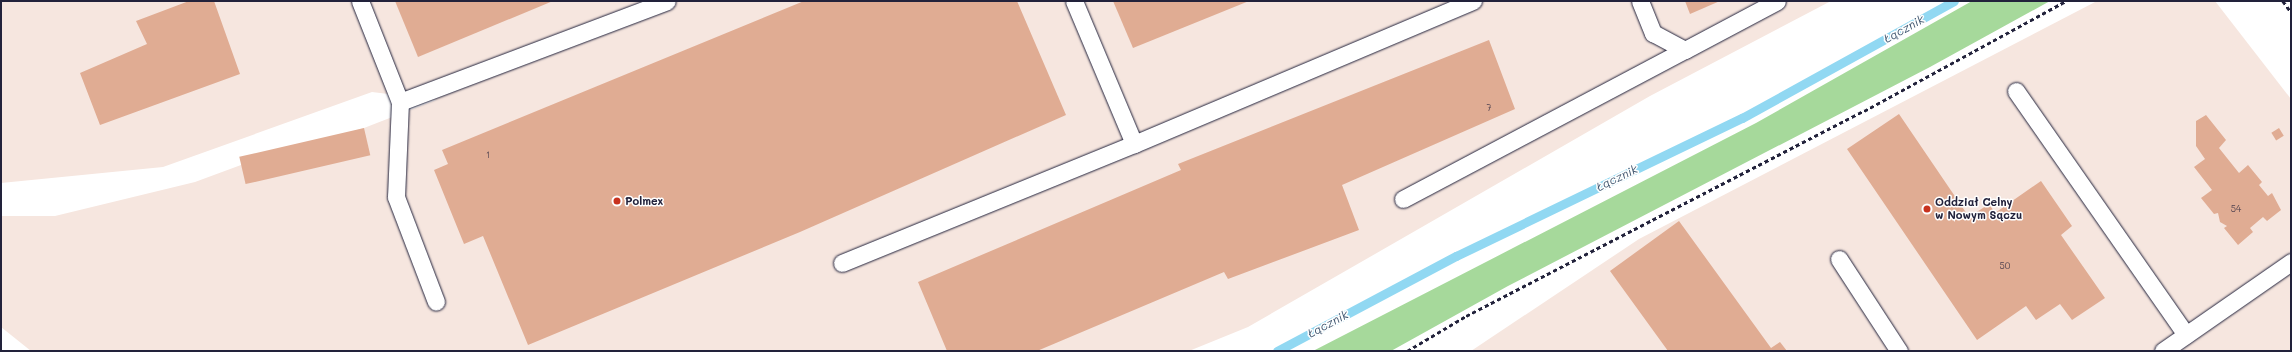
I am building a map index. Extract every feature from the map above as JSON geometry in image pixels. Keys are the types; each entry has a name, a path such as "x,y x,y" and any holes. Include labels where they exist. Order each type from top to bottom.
{"lane":[{"path":"360,1 400,102 396,197 436,302"},
{"path":"400,102 667,1"},
{"path":"1074,1 1134,144"},
{"path":"842,263 1134,144 1473,1"},
{"path":"1640,1 1653,33 1685,50"},
{"path":"1403,199 1777,1"},
{"path":"2016,91 2186,335"},
{"path":"1839,259 1899,351"},
{"path":"2163,351 2291,262"}],"path":[{"path":"1407,351 1466,316 1864,111 2066,1"},
{"path":"2283,1 2291,12"}],"shaded area":[{"path":"1,1 1831,1 1650,96 1248,327 1189,351 31,351 1,327 1,216 55,216 195,182 241,165 364,128 436,100 372,92 163,167 1,183"},
{"path":"2097,1 2215,1 2291,99 2291,351 1471,351 1639,239"}],"green space":[{"path":"1972,1 2050,1 1930,67 1508,286 1391,351 1313,351 1756,123"}],"building":[{"path":"189,1 214,1 240,74 100,125 80,73 147,44 136,21"},
{"path":"395,1 553,1 418,57"},
{"path":"804,1 1017,1 1066,115 800,232 528,345 483,236 464,244 434,170 448,164 442,150"},
{"path":"1113,1 1249,1 1133,48"},
{"path":"1685,1 1720,1 1690,14"},
{"path":"1489,40 1515,109 1342,185 1359,230 1228,279 1224,272 1037,351 947,351 918,282 1181,170 1178,164"},
{"path":"1899,114 1969,217 1989,204 1995,213 2041,181 2072,226 2061,235 2105,298 2072,320 2060,304 2036,320 2026,306 1977,340 1847,149"},
{"path":"2206,115 2226,140 2219,148 2239,173 2248,165 2262,182 2259,185 2268,196 2272,193 2281,210 2267,221 2263,217 2250,228 2253,232 2238,245 2224,228 2227,226 2220,222 2218,213 2214,214 2201,198 2212,190 2194,167 2205,159 2196,146 2196,121"},
{"path":"364,128 370,155 246,184 239,157"},
{"path":"2279,128 2284,136 2276,140 2271,133"},
{"path":"1679,221 1771,348 1780,342 1787,351 1668,351 1610,271"}],"waterway":[{"name":"Łącznik","path":"1277,351 1456,256 1742,118 1954,1"}],"place":[{"name":"Polmex","path":"617,201"},
{"name":"Oddział Celny w Nowym Sączu","path":"1927,209"}]}
